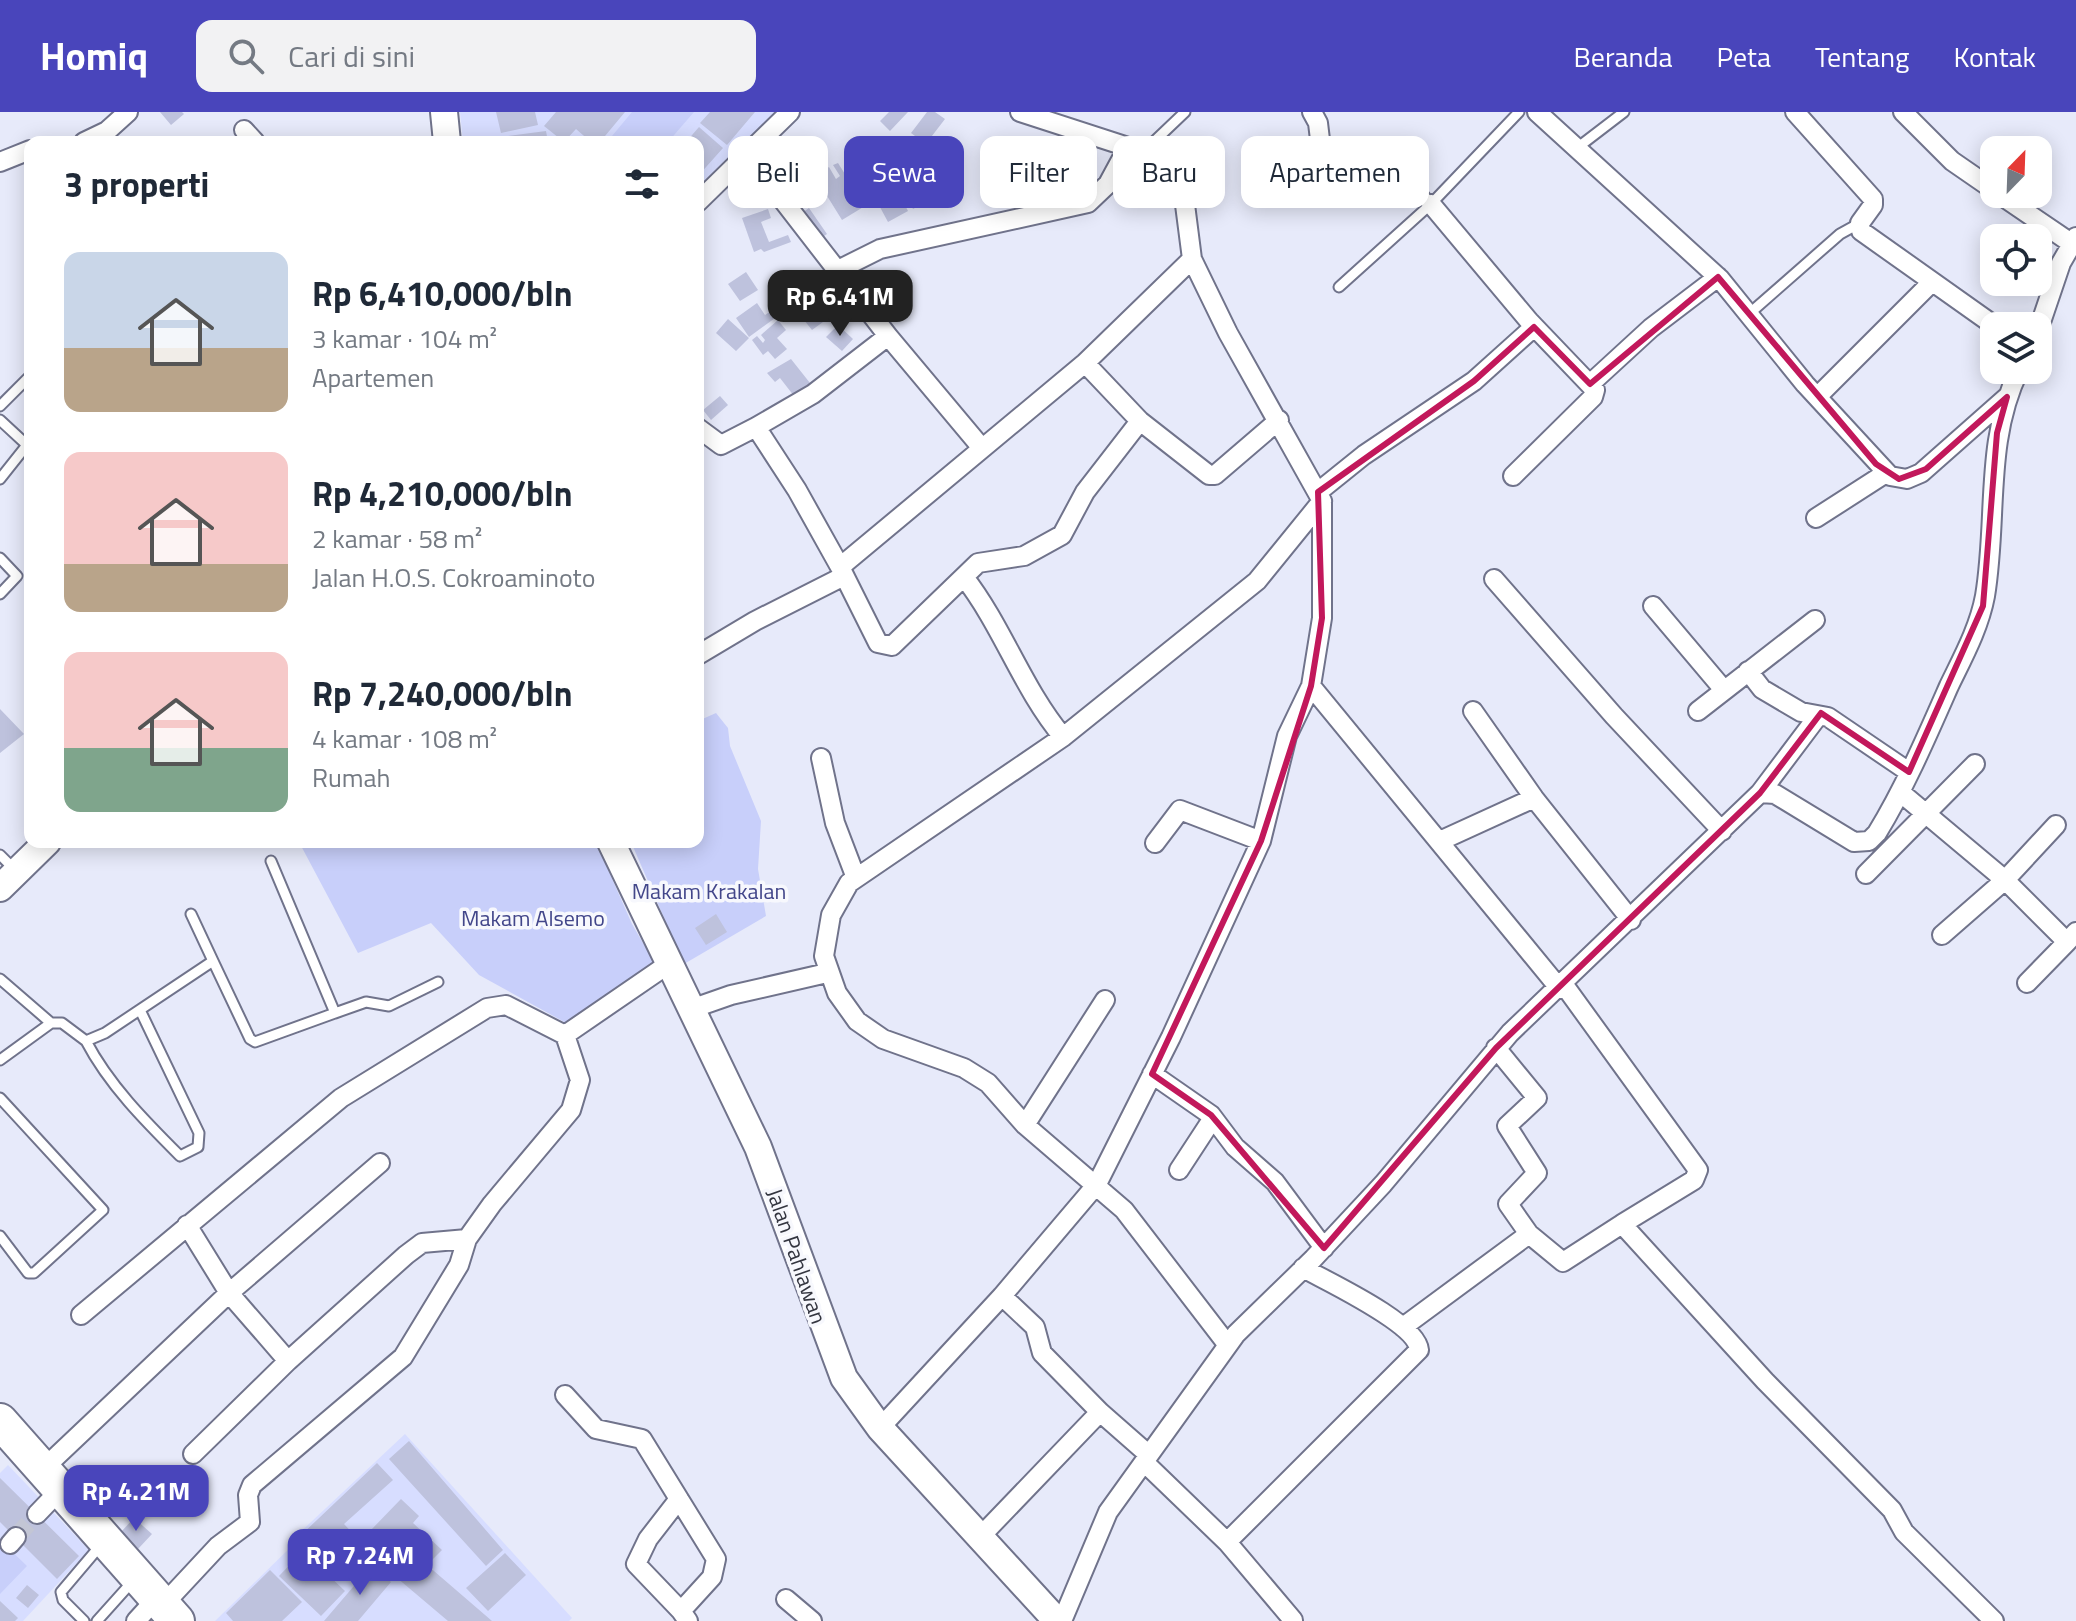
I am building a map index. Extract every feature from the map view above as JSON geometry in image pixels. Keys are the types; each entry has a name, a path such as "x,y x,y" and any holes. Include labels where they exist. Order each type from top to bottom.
{"highway":[{"path":"0,1421 46,1491 105,1540 154,1604"}],"main road":[{"path":"444,112 446,136"},
{"path":"5,872 39,848"},
{"name":"Jalan Pahlawan","path":"614,848 667,965 758,1147 836,1362 853,1393 880,1428 1059,1621"}],"street":[{"path":"102,136 128,112"},
{"path":"765,136 790,112"},
{"path":"1020,112 1113,143"},
{"path":"1312,112 1318,123 1320,136"},
{"path":"1537,112 1718,277 1817,397 1886,473 1903,480 1921,473 2007,397"},
{"path":"1795,112 1873,199 1873,205 1860,223 1865,234 1980,316"},
{"path":"1903,112 1952,161 1980,180"},
{"path":"0,162 24,152"},
{"path":"704,196 728,173"},
{"path":"840,269 880,249 1088,203 1113,178"},
{"path":"1431,204 1534,327 1595,390 1593,397 1513,476"},
{"path":"791,208 888,336 981,447"},
{"path":"880,1428 1002,1296 1097,1184 1261,841 1287,736 1311,686 1322,618 1320,497 1228,333 1192,259 1184,208"},
{"path":"2022,208 2073,240 2045,312"},
{"path":"704,651 842,572 981,447 1085,363 1192,259"},
{"path":"1590,384 1651,328 1718,277"},
{"path":"1817,397 1932,282"},
{"path":"1227,1344 1151,1241 1097,1184 1025,1125 975,1073 867,1030 843,1003 827,973 824,940 831,915 842,891 856,878 1063,737 1257,581 1320,497 1364,455 1474,381 1534,327"},
{"path":"704,432 721,445 756,427 813,394 888,336"},
{"path":"1085,363 1140,421 1195,467 1212,475 1279,420"},
{"path":"1760,793 1775,794 1843,836 1860,842 1877,833 1900,792 1983,606 1997,433 2013,384"},
{"path":"756,427 797,490 878,643 888,647 896,643 978,563 1024,556 1062,535 1085,492 1140,421"},
{"path":"1816,518 1886,473"},
{"path":"964,577 989,611 1039,706 1063,737"},
{"path":"1494,579 1614,716 1722,831"},
{"path":"1653,606 1724,690"},
{"path":"1698,711 1815,620"},
{"path":"1748,671 1762,689 1801,712 1845,727 1909,772"},
{"path":"1311,686 1442,840 1487,902 1562,987 1698,1170 1694,1180 1563,1262 1529,1234 1508,1204 1537,1173 1507,1126 1537,1098 1496,1048"},
{"path":"1473,711 1534,798 1631,920"},
{"path":"1059,1621 1101,1525 1227,1344 1324,1248 1496,1048 1760,793 1818,716"},
{"path":"821,758 835,823 856,878"},
{"path":"1866,874 1975,764"},
{"path":"1900,792 2072,937 2027,983"},
{"path":"1442,840 1534,798"},
{"path":"1155,843 1180,810 1261,841"},
{"path":"1942,935 2005,880 2056,825"},
{"path":"565,1035 667,965"},
{"path":"691,1009 731,995 827,973"},
{"path":"1025,1125 1105,1000"},
{"path":"81,1315 341,1098 487,1008 506,1005 565,1035 577,1066 578,1095 561,1124 492,1204 467,1239 459,1265 403,1357 252,1485 248,1495 250,1522 218,1546 154,1604"},
{"path":"1152,1074 1191,1098 1213,1118 1235,1147 1275,1182 1324,1248"},
{"path":"1179,1170 1213,1118"},
{"path":"46,1491 229,1293 380,1163"},
{"path":"1622,1224 1765,1381 1892,1510 1904,1532 1994,1621"},
{"path":"187,1225 229,1293 288,1361"},
{"path":"1403,1327 1529,1234"},
{"path":"193,1454 288,1361 422,1243 467,1239"},
{"path":"1227,1542 1415,1357 1419,1344 1403,1327 1303,1268"},
{"path":"1002,1296 1035,1327 1042,1353 1227,1542 1293,1620"},
{"path":"565,1395 596,1429 642,1439 679,1499 716,1563 710,1580 684,1616 636,1564 648,1539 679,1499"},
{"path":"981,1536 1100,1412"},
{"path":"786,1599 812,1621"}],"lane":[{"path":"1153,136 1185,112"},
{"path":"1339,287 1431,204 1519,112"},
{"path":"1577,148 1624,112"},
{"path":"1750,313 1840,234 1860,223"},
{"path":"0,406 24,382"},
{"path":"0,420 24,442"},
{"path":"0,479 24,449"},
{"path":"0,558 17,576 0,594"},
{"path":"271,861 335,1013"},
{"path":"191,914 250,1039 255,1042 366,1002 389,1006 438,982"},
{"path":"86,1041 140,1010 213,961"},
{"path":"0,979 51,1023"},
{"path":"0,1060 51,1023 62,1023 86,1041 119,1091 180,1156 187,1155 198,1147 199,1133 140,1010"},
{"path":"0,1098 103,1210 34,1273 28,1273 0,1236"},
{"path":"84,1621 63,1600 61,1592 105,1540"},
{"path":"97,1621 154,1604"}],"highlighted area":[{"path":"1718,277 1876,464 1899,479 1926,469 2007,397 1997,433 1983,606 1909,772 1821,713 1760,793 1496,1048 1324,1248 1211,1115 1152,1074 1261,841 1311,686 1322,618 1318,492 1474,381 1534,327 1590,384"}],"shaded area":[{"path":"460,112 776,112 752,136 728,136 728,159 704,183 704,136 462,136"},
{"path":"405,1434 572,1618 569,1621 215,1621 297,1541 295,1537"},
{"path":"8,1465 89,1550 23,1621 0,1621 0,1473"}],"green space":[{"path":"632,112 694,112 673,136 612,136"},
{"name":"Makam Krakalan","path":"716,713 728,728 730,746 761,821 758,869 766,916 684,964 634,848 704,848 704,718"},
{"name":"Makam Alsemo","path":"302,848 599,848 632,924 654,962 568,1024 479,975 431,923 358,953"},
{"path":"0,1540 27,1566 0,1594"}],"building":[{"path":"160,112 182,112 184,114 171,125"},
{"path":"496,112 535,112 538,125 501,133"},
{"path":"556,112 625,112 605,136 584,136 576,129 570,136 556,136 544,126"},
{"path":"710,112 755,112 735,136 728,136 727,145 700,123"},
{"path":"889,112 908,112 890,131 880,121"},
{"path":"927,112 935,112 945,119 932,136 915,136 911,133"},
{"path":"699,127 723,148 704,169 704,136 691,136"},
{"path":"546,131 547,136 507,136"},
{"path":"838,163 844,173 844,208 862,208 842,220 828,197 828,168 836,179 840,176 833,165"},
{"path":"809,208 827,234 817,241 799,215"},
{"path":"880,208 906,208 908,211 888,222"},
{"path":"768,209 771,218 761,222 769,242 788,235 791,242 764,252 761,249 754,252 742,218"},
{"path":"746,272 758,290 740,301 728,284"},
{"path":"802,281 811,292 806,296 810,302 800,311 797,306 790,312 779,299"},
{"path":"825,302 834,314 812,330 800,315 809,308 811,312"},
{"path":"757,303 765,315 777,307 782,313 749,337 736,318"},
{"path":"728,319 749,338 736,351 716,333"},
{"path":"778,320 786,330 777,338 787,349 775,359 768,351 763,355 752,340 757,336 763,343 765,340 761,335"},
{"path":"838,325 853,339 842,351 826,337"},
{"path":"791,359 810,383 794,396 780,378 775,382 767,373"},
{"path":"720,396 728,405 711,420 704,409"},
{"path":"0,709 24,734 0,753"},
{"path":"716,914 727,932 706,945 695,928"},
{"path":"409,1441 503,1550 486,1566 389,1459"},
{"path":"377,1463 393,1480 344,1524 361,1542 330,1571 298,1538"},
{"path":"0,1478 79,1556 57,1579 0,1522"},
{"path":"401,1499 419,1516 413,1523 442,1550 427,1565 492,1621 448,1621 377,1561 388,1548 370,1531"},
{"path":"134,1518 152,1534 138,1549 121,1532"},
{"path":"303,1551 345,1591 321,1616 279,1576"},
{"path":"505,1553 526,1575 488,1611 466,1588"},
{"path":"371,1566 391,1582 358,1621 324,1621"},
{"path":"270,1570 302,1602 282,1621 233,1621 226,1613"},
{"path":"27,1585 39,1595 28,1608 16,1598"},
{"path":"0,1601 18,1618 15,1621 0,1621"}],"tunnel":[{"path":"16,1537 37,1514"}]}
